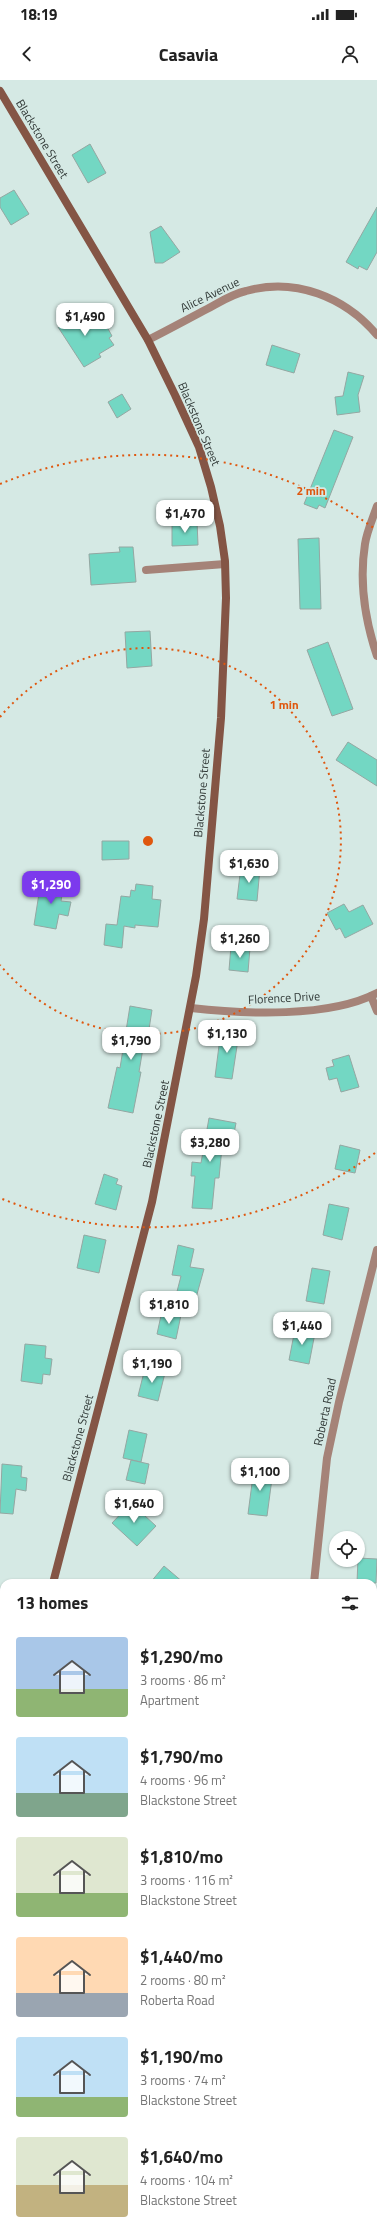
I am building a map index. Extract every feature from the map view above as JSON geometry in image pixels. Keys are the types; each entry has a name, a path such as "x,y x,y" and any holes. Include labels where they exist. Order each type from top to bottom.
{"main road":[{"name":"Blackstone Street","path":"0,91 148,340 199,447 211,487 220,526 225,564 226,598 220,726 204,919 191,1008 152,1202 54,1579"}],"street":[{"name":"Alice Avenue","path":"148,340 231,297 262,287 280,286 299,288 318,293 333,300 357,315 377,335"},
{"path":"377,506 365,543 362,572 368,625 377,656"},
{"path":"146,570 225,564"},
{"path":"374,994 377,1011"},
{"name":"Florence Drive","path":"191,1008 239,1012 299,1010 331,1007 374,994"},
{"name":"Roberta Road","path":"314,1579 327,1458 338,1402 377,1250"}],"building":[{"path":"90,144 106,173 88,183 72,155"},
{"path":"14,190 29,214 11,225 0,207 0,198"},
{"path":"377,207 377,252 367,270 359,266 358,269 346,262"},
{"path":"161,226 180,252 163,263 155,263 150,232"},
{"path":"70,304 84,329 98,321 102,328 106,325 112,336 109,338 114,345 99,354 101,357 84,367 58,327 66,323 59,310"},
{"path":"272,345 300,354 294,373 266,365"},
{"path":"348,372 364,376 358,395 360,412 337,415 335,397 343,396"},
{"path":"122,394 131,409 117,418 108,402"},
{"path":"334,430 353,437 325,508 319,505 317,509 304,504"},
{"path":"197,521 198,545 172,546 172,522"},
{"path":"319,538 321,609 300,609 298,539"},
{"path":"119,547 133,547 136,582 91,585 89,554 120,552"},
{"path":"150,631 152,666 127,668 125,632"},
{"path":"328,642 353,709 332,716 307,650"},
{"path":"348,742 377,760 377,786 336,760"},
{"path":"102,841 129,841 129,859 102,860"},
{"path":"241,866 260,868 257,901 237,899"},
{"path":"41,881 64,884 61,901 71,902 68,916 59,914 56,929 34,925"},
{"path":"136,884 153,886 152,899 161,900 158,927 135,925 135,928 124,926 122,948 104,945 106,924 117,925 121,896 130,897 131,890 135,891"},
{"path":"344,904 349,912 363,905 373,924 345,938 340,928 336,930 327,913"},
{"path":"231,946 250,948 248,972 229,970"},
{"path":"130,1006 152,1010 147,1042 144,1042 139,1072 141,1072 133,1113 108,1108 117,1067 120,1068"},
{"path":"221,1030 239,1033 232,1079 215,1077"},
{"path":"349,1055 359,1087 341,1092 337,1078 329,1080 326,1068 334,1066 332,1060"},
{"path":"209,1118 236,1123 233,1139 223,1137 219,1178 215,1178 212,1209 192,1208 195,1176 191,1176 192,1162 201,1163"},
{"path":"340,1145 360,1150 355,1173 335,1169"},
{"path":"104,1174 118,1179 116,1184 122,1186 116,1210 95,1204"},
{"path":"329,1204 349,1208 342,1240 323,1235"},
{"path":"84,1235 106,1240 99,1273 77,1268"},
{"path":"178,1245 194,1249 190,1267 204,1269 192,1312 173,1307 181,1276 172,1275"},
{"path":"312,1268 330,1271 324,1304 306,1301"},
{"path":"162,1311 181,1315 176,1339 157,1334"},
{"path":"295,1329 315,1333 309,1364 289,1360"},
{"path":"25,1344 46,1346 45,1358 52,1359 50,1375 43,1374 42,1384 21,1381"},
{"path":"145,1368 165,1373 158,1401 138,1396"},
{"path":"129,1430 147,1434 141,1462 123,1458"},
{"path":"131,1460 149,1464 145,1484 126,1480"},
{"path":"2,1464 22,1466 21,1477 27,1478 26,1491 16,1489 13,1514 0,1513"},
{"path":"254,1468 273,1471 267,1516 248,1514"},
{"path":"131,1503 156,1526 137,1546 112,1523"},
{"path":"365,1558 377,1559 376,1579 357,1579 358,1567 365,1567"},
{"path":"164,1566 179,1579 153,1579"}]}
